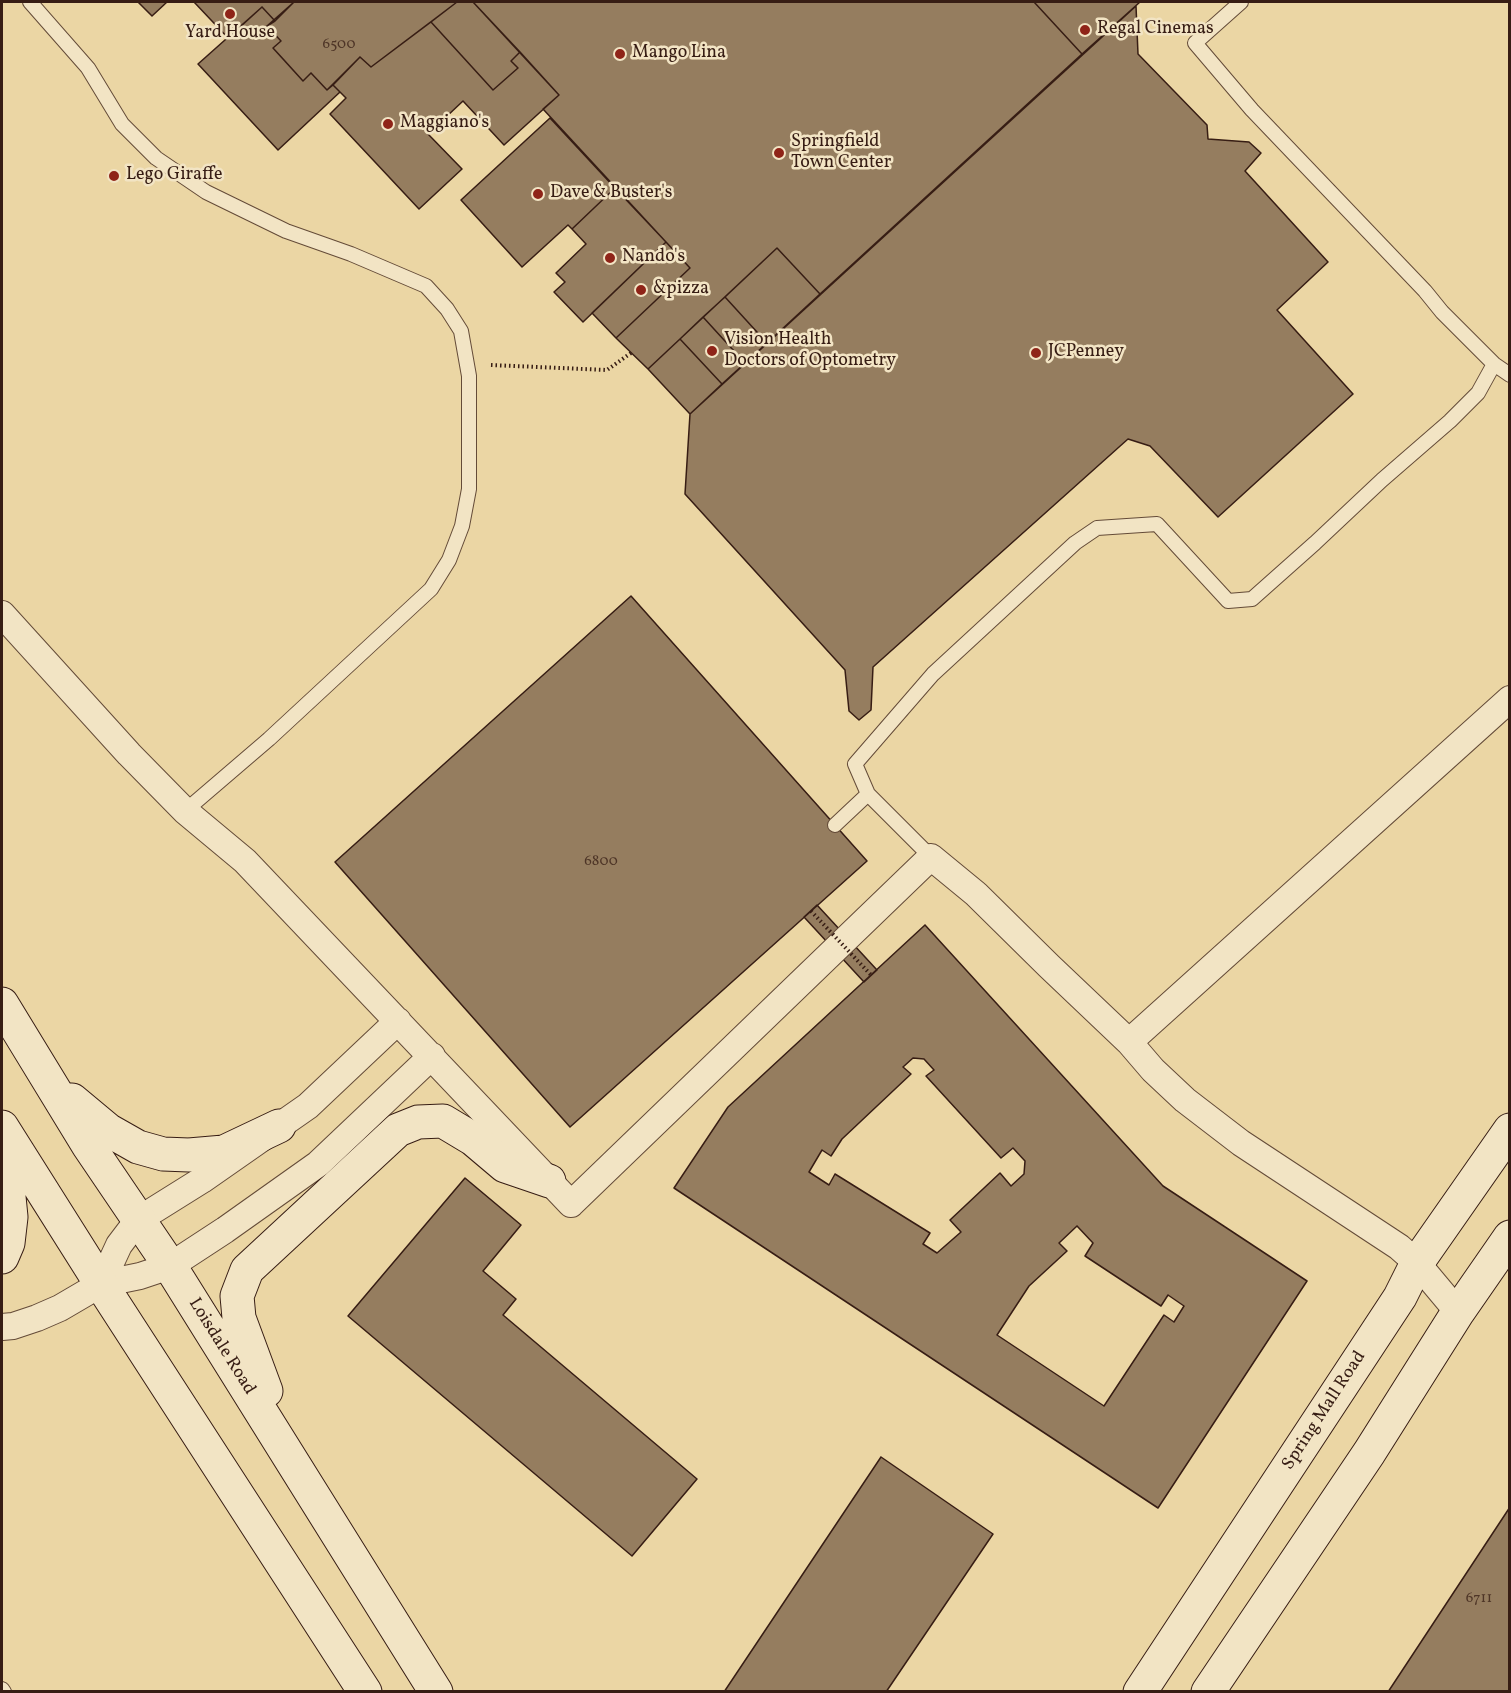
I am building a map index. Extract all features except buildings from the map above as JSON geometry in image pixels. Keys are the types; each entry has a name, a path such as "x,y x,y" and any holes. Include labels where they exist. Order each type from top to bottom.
{"main road":[{"name":"Loisdale Road","path":"2,1004 88,1145 170,1266 436,1692"},
{"path":"45,1074 108,1131 138,1147 163,1154 189,1155 224,1152 279,1126"},
{"path":"310,1489 261,1379 239,1318 237,1296 247,1270 398,1130 418,1122 443,1121 473,1139 505,1166 549,1181"},
{"path":"2,1127 365,1692"},
{"name":"Spring Mall Road","path":"1140,1692 1400,1297 1418,1263 1509,1130"},
{"path":"2,1159 9,1186 11,1217 8,1243 2,1257"},
{"path":"1208,1692 1369,1453 1458,1312 1509,1237"}],"street":[{"path":"2,614 129,754 185,811 245,861 571,1204 931,856 976,894 1048,966 1129,1041 1153,1070 1185,1100 1241,1143 1399,1246 1418,1263 1458,1312"},
{"path":"1129,1041 1509,699"},
{"path":"101,1284 119,1245 138,1220 202,1180 308,1106 398,1022"},
{"path":"2,1327 37,1318 60,1308 101,1284 140,1276 170,1266 318,1164 432,1056"}],"lane":[{"path":"30,2 88,68 122,124 156,158 206,192 286,231 351,254 426,286 447,309 461,331 469,376 469,489 462,526 449,560 431,589 269,740 185,811"},
{"path":"1241,2 1196,43 1252,110 1425,291 1442,312 1494,364 1509,375"},
{"path":"931,856 868,794 855,764 933,674 1075,543 1096,528 1157,524 1228,601 1252,599 1464,407 1478,393 1494,364"},
{"path":"835,825 868,794"}],"path":[{"path":"467,365 607,370 631,352"},
{"path":"811,911 871,975"}],"place":[{"name":"Yard House","path":"230,14"},
{"name":"Regal Cinemas","path":"1085,30"},
{"name":"Mango Lina","path":"620,54"},
{"name":"Maggiano's","path":"388,124"},
{"name":"Springfield Town Center","path":"779,153"},
{"name":"Lego Giraffe","path":"114,176"},
{"name":"Dave & Buster's","path":"538,194"},
{"name":"Nando's","path":"610,258"},
{"name":"&pizza","path":"641,290"},
{"name":"Vision Health Doctors of Optometry","path":"712,351"},
{"name":"JCPenney","path":"1036,353"}]}
